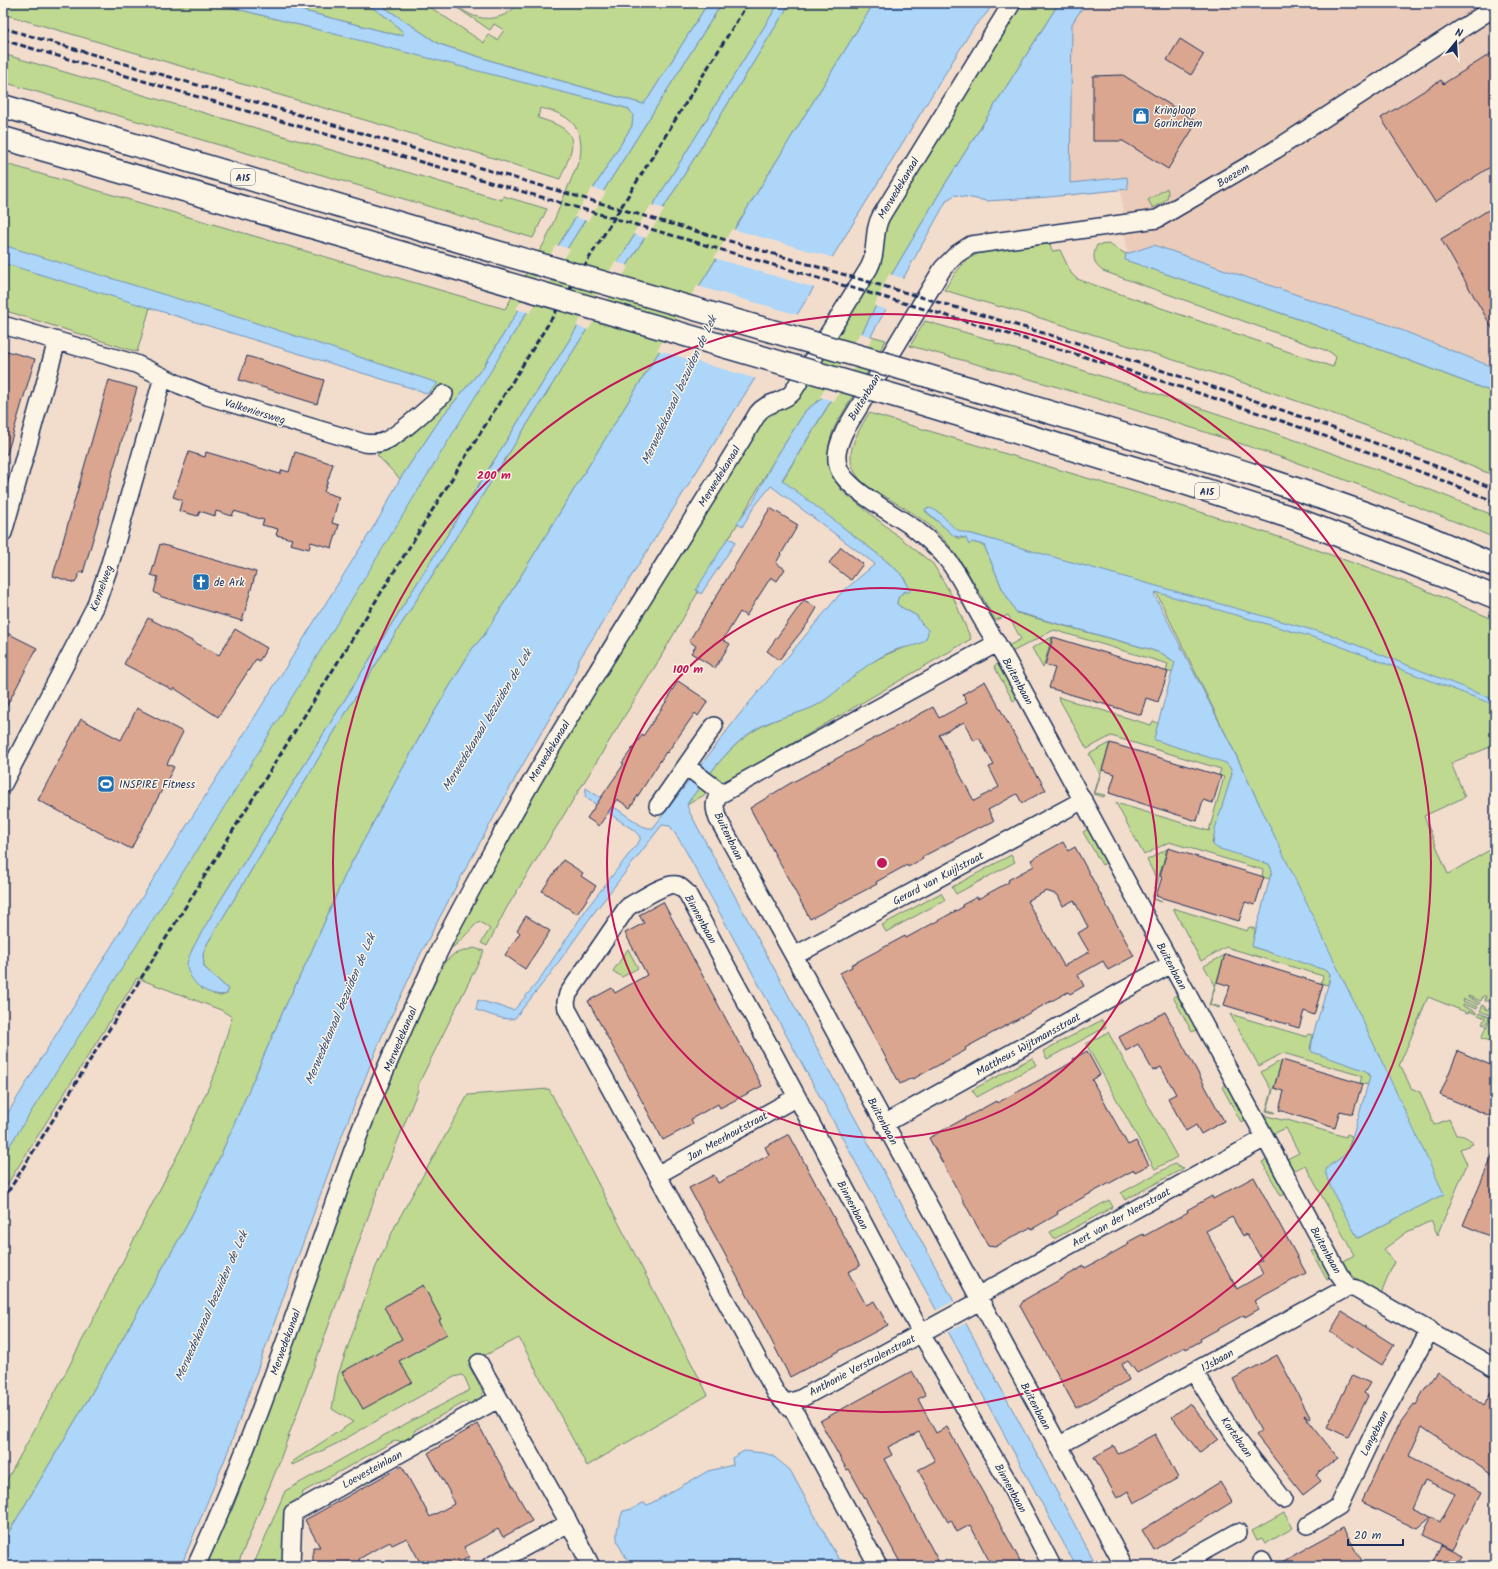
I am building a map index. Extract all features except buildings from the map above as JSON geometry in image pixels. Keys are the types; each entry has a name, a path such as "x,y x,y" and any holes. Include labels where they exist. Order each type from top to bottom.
{"highway":[{"name":"A15","path":"3,106 483,248 928,376 1190,455 1306,493 1426,537 1495,566"},
{"name":"A15","path":"3,138 913,401 1184,483 1296,519 1495,597"}],"street":[{"name":"Merwedekanaal","path":"196,1566 239,1465 273,1377 357,1140 422,988 459,912 512,813 551,747 758,413 765,406 785,398 792,393 869,268 873,260 875,230 881,216 1012,3"},
{"name":"Boezem","path":"943,268 957,254 971,245 1157,219 1275,150 1495,7"},
{"name":"Buitenbaan","path":"943,268 844,430 838,444 837,460 839,470 845,480 870,499 914,528 941,552 958,576 997,643 1339,1274 1348,1287"},
{"name":"Valkeniersweg","path":"3,325 136,364 214,398 364,444 379,443 390,438 444,394"},
{"path":"3,533 58,341"},
{"name":"Kennelweg","path":"3,784 95,607 109,567 163,377"},
{"name":"Buitenbaan","path":"997,643 715,790 715,811 884,1124 975,1302 1058,1446"},
{"path":"658,806 689,768 714,726"},
{"path":"689,768 715,790"},
{"name":"Gerard van Kuijlstraat","path":"794,956 1083,800"},
{"name":"Binnenbaan","path":"878,1566 795,1413 787,1403 776,1394 568,1012 566,1002 568,994 629,906 664,887 672,885 681,888 687,893 797,1097 921,1333 1010,1485 1052,1566"},
{"name":"Mattheus Wijtmansstraat","path":"884,1124 1171,964"},
{"name":"Jan Meerhoutstraat","path":"657,1175 797,1097"},
{"name":"Aert van der Neerstraat","path":"937,1325 1265,1138"},
{"path":"1348,1287 1356,1289 1495,1368"},
{"name":"IJsbaan","path":"1058,1446 1348,1287"},
{"name":"Anthonie Verstralenstraat","path":"787,1403 800,1399 937,1325"},
{"name":"Langebaan","path":"1308,1525 1339,1506 1377,1426 1430,1330"},
{"path":"479,1363 569,1523 591,1566"},
{"name":"Kortebaan","path":"1194,1372 1235,1437 1283,1499"},
{"name":"Loevesteinlaan","path":"291,1566 293,1513 498,1399"},
{"path":"1058,1446 1124,1566"},
{"path":"490,1566 569,1523"},
{"path":"1177,1566 1238,1532"}],"shaded area":[{"path":"1072,3 1495,3 1495,368 1384,323 1352,314 1154,245 1127,253 1120,184 1061,191"}],"green space":[{"path":"3,3 214,3 619,106 629,109 634,115 632,126 484,366 441,418 400,479 377,455 446,398 152,301 137,352 3,310 3,163 505,309 546,240 580,158 580,138 573,123 559,114 540,108 538,118 562,128 569,133 572,140 570,156 560,179 474,152 3,14"},
{"path":"273,3 365,3 388,18 403,32 404,35 397,35"},
{"path":"378,3 424,3 484,43 488,34 497,40 504,30 494,24 490,30 450,3 456,3 462,10 479,17 496,18 505,15 518,3 708,3 649,97 643,104 508,66 439,44"},
{"path":"722,3 779,3 217,906 192,950 213,994 221,996 227,994 228,989 204,967 203,953 207,944 351,704 674,191 790,3 874,3 485,634 472,649 423,731 346,873 310,955 285,1007 219,1159 187,1225 90,1396 3,1542 3,1487 67,1370 182,1146 216,1071 232,1017 221,1010 137,978 3,1191 3,1156 522,320"},
{"path":"1019,3 1059,3 942,189 892,274 860,337 821,399 806,410 772,464 656,665 506,909 487,946 481,943 490,929 479,921 457,944 447,951 535,789 765,412 798,393 884,218"},
{"path":"3,54 502,200 503,196 547,209 533,238 3,82"},
{"path":"1167,188 1168,195 1165,201 1153,208 1148,200"},
{"path":"1050,244 1052,251 1060,250 1071,273 1077,279 1333,367 1336,357 1330,352 1103,271 1097,266 1094,260 1094,252 1097,245 1109,244 1126,254 1126,260 1307,322 1495,393 1495,476 1373,428 1250,385 1063,325 944,290 965,262 977,254 984,251"},
{"path":"925,321 995,341 995,343 1121,382 1247,424 1434,491 1495,516 1495,538 1351,482 1206,432 1058,387 910,346"},
{"path":"871,336 886,340 831,435 828,452 830,467 842,491 933,564 954,599 971,639 687,805 715,767 746,736 771,722 815,706 833,694 860,670 873,662 893,652 922,642 928,630 920,623 917,616 897,604 899,597 908,588 905,580 899,572 782,481"},
{"path":"869,413 1191,509 1301,544 1416,586 1495,620 1495,745 1451,763 1465,797 1424,816 1448,874 1495,847 1495,1012 1490,1016 1485,1025 1482,1024 1485,1018 1478,1015 1479,1013 1489,1017 1490,1015 1480,1011 1483,1005 1487,1010 1492,1007 1491,1001 1485,1001 1486,996 1483,996 1481,1001 1468,996 1480,1003 1479,1005 1464,999 1463,1001 1478,1007 1477,1009 1463,1004 1463,1006 1476,1012 1476,1014 1469,1011 1468,1013 1428,997 1399,1066 1402,1068 1411,1088 1420,1092 1434,1125 1449,1119 1456,1135 1466,1137 1473,1144 1460,1149 1467,1164 1438,1233 1439,1235 1438,1236 1432,1222 1429,1222 1407,1232 1384,1249 1394,1262 1381,1294 1359,1281 1342,1262 1354,1255 1305,1165 1293,1171 1287,1159 1299,1153 1286,1128 1273,1134 1263,1115 1282,1120 1284,1119 1346,1137 1347,1134 1352,1136 1347,1152 1329,1166 1326,1174 1358,1238 1443,1194 1235,753 1156,592 972,534 958,531 947,522 941,514 925,511 957,538 966,538 971,543 984,545 1002,588 1017,613 1149,649 1163,654 1176,663 1173,673 1166,671 1168,664 1054,630 1012,652 1009,646 1021,639 1008,615 995,620 958,557 940,535 929,525 906,509 867,486 858,477 853,468 851,459 852,450 858,432"},
{"path":"1052,637 1043,668 1032,648"},
{"path":"998,664 1017,699 1013,701 994,666"},
{"path":"1058,697 1151,725 1153,721 1227,763 1232,774 1212,843 1269,864 1272,870 1270,879 1262,877 1263,870 1169,842 1144,855 1116,803 1209,831 1224,777 1219,775 1221,769 1111,736 1087,749"},
{"path":"1110,743 1095,793 1105,795 1104,797 1094,794 1100,774 1089,754"},
{"path":"1088,829 1106,863 1102,865 1083,832"},
{"path":"1167,849 1153,898 1162,902 1152,899 1157,880 1147,860"},
{"path":"1011,855 1015,862 956,894 952,887"},
{"path":"941,893 945,900 886,932 882,925"},
{"path":"1173,908 1247,931 1249,927 1255,929 1253,947 1324,969 1330,974 1328,985 1321,983 1323,976 1226,947 1201,961"},
{"path":"474,948 484,951 418,1085 418,1090 376,1195 277,1468 237,1566 200,1566 218,1527 232,1510 242,1484 246,1460 383,1087 441,965 454,954"},
{"path":"628,949 638,968 622,977 613,971"},
{"path":"1225,955 1210,1004 1220,1007 1219,1008 1209,1005 1215,985 1204,966"},
{"path":"1177,995 1197,1030 1192,1032 1173,997"},
{"path":"1495,1013 1495,1039 1490,1041 1481,1038 1489,1021"},
{"path":"1230,1014 1307,1037 1308,1034 1313,1035 1310,1049 1367,1071 1370,1077 1368,1085 1360,1083 1362,1076 1283,1053 1259,1066"},
{"path":"1102,1020 1106,1027 1047,1059 1043,1051"},
{"path":"1108,1032 1177,1157 1155,1169 1086,1044"},
{"path":"1032,1058 1036,1065 977,1097 972,1090"},
{"path":"1282,1060 1267,1110 1275,1112 1274,1113 1266,1111 1272,1091 1261,1072"},
{"path":"1226,1084 1245,1120 1241,1122 1222,1087"},
{"path":"549,1089 708,1395 587,1466 519,1338 468,1364 483,1392 480,1400 474,1405 465,1402 415,1430 412,1439 405,1443 396,1440 303,1492 284,1566 253,1566 285,1491 390,1432 470,1390 465,1378 462,1375 454,1377 336,1444 292,1465 292,1462 353,1422 332,1409 338,1375 375,1269 397,1222 468,1095"},
{"path":"1266,1160 1285,1194 1281,1196 1262,1162"},
{"path":"1174,1164 1184,1168 1125,1200 1121,1193"},
{"path":"1109,1200 1113,1207 1054,1239 1050,1232"},
{"path":"1315,1249 1330,1279 1327,1280 1311,1251"},
{"path":"1284,1513 1293,1528 1265,1544 1262,1539 1257,1541 1252,1531"}],"water":[{"path":"214,3 273,3 397,35 403,35 403,32 388,18 365,3 378,3 439,44 508,66 643,104 649,97 708,3 722,3 522,320 242,779 3,1156 3,1121 39,1062 379,518 400,479 441,418 484,366 632,126 633,115 629,109 619,106"},
{"path":"779,3 790,3 674,191 351,704 207,944 203,953 204,967 228,989 227,994 210,993 204,990 193,981 187,965 195,944 217,906"},
{"name":"Merwedekanaal bezuiden de Lek","path":"874,3 993,3 987,13 973,28 795,318 750,386 579,660 573,678 522,766 421,953 382,1036 339,1143 227,1454 181,1566 3,1566 3,1542 90,1396 187,1225 219,1159 285,1007 310,955 346,873 423,731 472,649 485,634"},
{"path":"1059,3 1085,3 1072,24 1070,183 1127,177 1128,189 1049,197 987,201 955,195 947,200 871,336 782,480 900,573 910,591 907,593 906,591 901,594 898,598 897,604 917,616 928,630 927,637 924,641 918,644 895,650 879,658 819,704 807,710 770,722 745,736 715,767 687,805 1097,1566 1076,1566 682,844 670,826 662,825 593,914 548,977 515,1018 502,1018 476,1010 478,1000 513,1010 515,1009 537,983 587,908 640,840 640,837 635,831 585,797 586,788 642,826 653,828 739,715 840,594 875,564 771,486 754,507 742,527 737,523 754,500 772,464 806,410 821,399 860,337 892,274 942,189"},
{"path":"3,245 253,322 438,383 427,394 3,263"},
{"path":"1154,245 1352,314 1384,323 1495,368 1495,393 1307,322 1125,260 1126,254"},
{"path":"930,508 941,515 957,530 1334,636 1495,700 1495,705 1329,642 1156,592 1154,594 1231,745 1444,1194 1358,1238 1333,1193 1326,1175 1326,1170 1349,1149 1370,1077 1369,1073 1312,1052 1311,1050 1313,1035 1329,982 1330,974 1328,971 1253,947 1252,945 1272,870 1269,864 1217,848 1213,845 1215,829 1232,774 1231,769 1226,763 1155,740 1154,738 1175,662 1163,654 1149,649 1016,612 1002,588 984,545 972,542 969,545 966,538 954,536 925,510"},
{"path":"728,538 735,541 735,543 701,594 696,590"},
{"path":"744,1451 764,1453 773,1456 790,1470 838,1558 846,1562 849,1566 631,1566 617,1540 618,1528 623,1511 632,1509 643,1503 648,1505 708,1471 733,1465 732,1458"}],"pier":[{"path":"592,188 606,192 588,221 574,217"},
{"path":"651,205 665,209 646,238 633,234"},
{"path":"732,229 834,258 815,288 714,258"},
{"path":"556,245 570,249 530,313 516,309"},
{"path":"615,262 629,266 588,330 576,326"},
{"path":"889,274 905,279 888,310 874,306"},
{"path":"697,286 799,315 757,379 657,350"},
{"path":"860,333 873,337 834,401 820,397"},
{"path":"956,1300 968,1322 947,1333 935,1311"}],"railway":[{"path":"3,1200 748,3"},
{"path":"3,28 1074,342 1265,404 1386,447 1495,489"},
{"path":"3,40 1060,349 1236,405 1409,468 1495,502"}],"place":[{"name":"Kringloop Gorinchem","path":"1141,116"},
{"name":"de Ark","path":"201,582"},
{"name":"INSPIRE Fitness","path":"106,784"}]}
